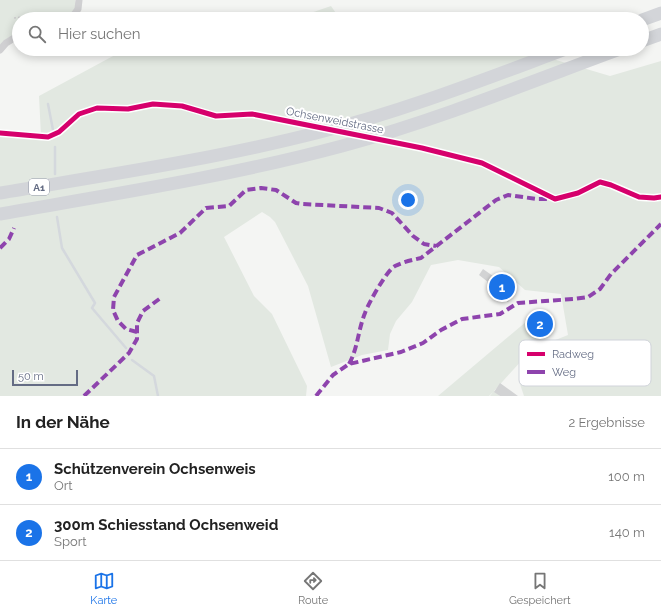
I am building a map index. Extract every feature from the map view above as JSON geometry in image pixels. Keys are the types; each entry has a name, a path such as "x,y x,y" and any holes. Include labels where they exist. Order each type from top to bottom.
{"highway":[{"path":"649,17 661,13"},
{"path":"649,38 661,34"},
{"name":"A1","path":"0,193 160,166 252,148 343,126 454,90 547,56"},
{"name":"A1","path":"0,214 228,173 343,145 436,117 601,56"}],"street":[{"path":"75,12 78,8 79,0"},
{"path":"0,50 6,43 12,39"},
{"name":"Ochsenweidstrasse","path":"0,133 48,137 59,132 79,114 97,108 128,110 153,104 182,106 216,116 252,114 422,148 482,163 555,199 578,192 600,182 639,197 654,198 661,196"}],"shaded area":[{"path":"0,0 75,0 75,9 73,12 12,12 12,36 0,45"},
{"path":"331,6 335,12 313,12"},
{"path":"113,56 543,56 610,76 661,61 661,396 524,396 521,386 651,386 651,340 556,340 568,335 561,294 525,290 499,267 458,260 431,265 412,302 396,321 390,334 388,350 362,355 331,367 308,286 275,222 262,212 224,237 254,296 272,314 307,386 306,396 0,396 0,131 41,136 39,96"},
{"path":"527,321 543,337 540,340 519,340 519,363 494,391 500,396 490,396 493,392 489,396 438,396"}],"building":[{"path":"483,269 493,276 495,274 516,291 508,302 479,275"},
{"path":"536,312 552,327 543,337 527,321"},
{"path":"500,383 518,396 500,396 494,392"}],"waterway":[{"path":"48,104 53,130"},
{"path":"55,147 55,174"},
{"path":"57,217 62,248 95,303 92,308 126,348"},
{"path":"132,360 154,376 158,396"}],"marked path":[{"path":"137,332 126,329 118,321 113,310 114,297 137,255 180,233 206,208 229,206 246,190 261,188 276,190 296,203 302,204 379,208 392,213 413,236 424,244 436,246"},
{"path":"349,364 367,309 387,274 395,266 421,258 496,200 508,195 537,199 551,199"},
{"path":"316,396 333,375 349,364 401,352 423,343 441,330 462,319 500,314 518,303 588,297 600,289 611,274 661,224"},
{"path":"0,248 9,239 14,228"},
{"path":"84,396 129,353 137,339 137,323 143,311 162,297"}],"cycle path":[{"path":"0,133 48,137 59,132 79,114 97,108 128,109 153,104 182,106 216,116 252,114 422,148 482,163 555,199 578,193 600,182 639,197 661,197"}],"place":[{"name":"Schützenverein Ochsenweis","path":"502,287"},
{"name":"300m Schiesstand Ochsenweid","path":"540,324"}]}
